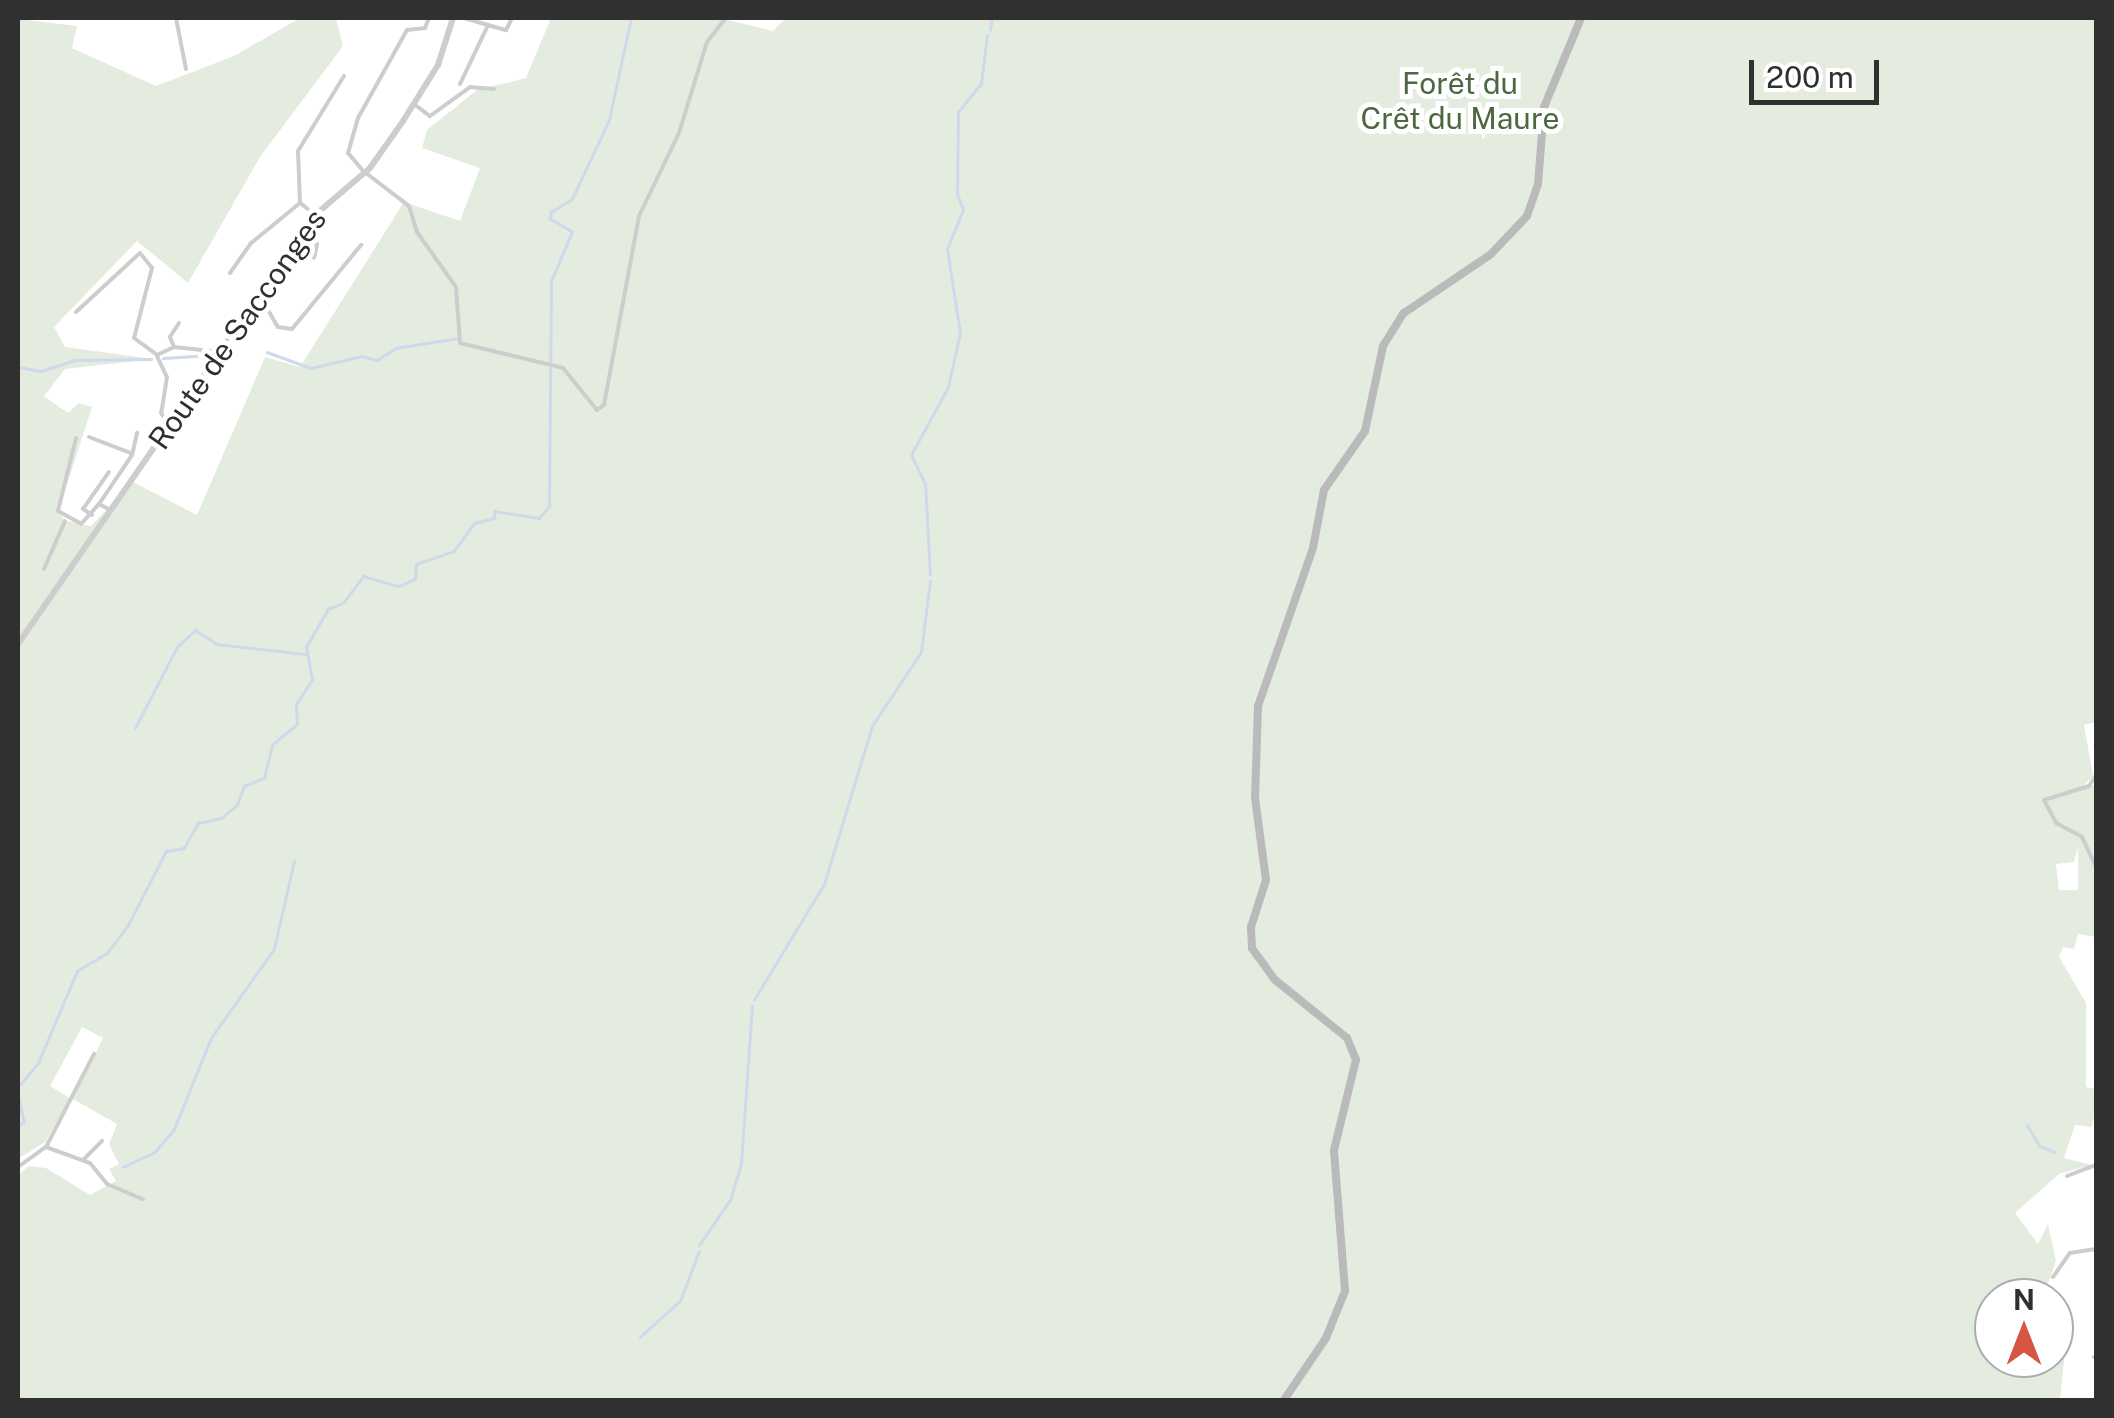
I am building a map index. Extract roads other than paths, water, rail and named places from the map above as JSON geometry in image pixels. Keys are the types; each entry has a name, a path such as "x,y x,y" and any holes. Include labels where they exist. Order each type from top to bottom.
{"main road":[{"path":"1284,1400 1326,1338 1346,1291 1334,1150 1356,1060 1342,1034 1275,980 1252,948 1251,927 1266,884 1255,798 1258,706 1313,548 1324,490 1365,431 1383,346 1404,313 1491,254 1528,216 1538,184 1544,107 1581,18"}],"street":[{"path":"176,18 186,69"},
{"path":"428,18 425,28 407,30 358,118 348,153 365,172 409,206 418,232 456,287 460,343 550,363 580,382 592,408 601,408 639,216 678,133 707,42 726,18"},
{"name":"Route de Sacconges","path":"18,644 315,215 365,172 414,104 438,65 453,18"},
{"path":"464,18 506,30 512,18"},
{"path":"460,84 488,25"},
{"path":"300,204 298,152 344,76"},
{"path":"423,122 470,87 494,89"},
{"path":"414,104 430,116"},
{"path":"300,204 315,215"},
{"path":"230,274 250,244 300,204"},
{"path":"301,235 318,244 314,258"},
{"path":"260,296 278,327 292,329 360,245"},
{"path":"76,312 140,254 152,268 134,338 157,355 167,377 161,413 169,425"},
{"path":"174,347 170,337 179,323"},
{"path":"157,355 174,347 220,352"},
{"path":"76,438 58,504 66,520 81,524 92,516 133,453 136,433"},
{"path":"89,436 133,453"},
{"path":"92,516 83,508 108,472"},
{"path":"99,504 108,509"},
{"path":"44,569 66,520"},
{"path":"2096,775 2088,786 2044,800 2056,823 2082,837 2096,867"},
{"path":"18,1167 46,1147 94,1054"},
{"path":"84,1160 102,1141"},
{"path":"46,1147 84,1160 116,1190 143,1199"},
{"path":"2067,1176 2096,1166"},
{"path":"2054,1277 2070,1253 2096,1248"}],"waterway":[{"path":"18,1087 38,1063 77,971 107,953 128,925 166,851 184,848 198,823 221,818 237,805 244,786 264,778 272,745 297,724 296,704 312,680 306,647 328,609 343,603 363,576 399,586 415,579 416,564 454,551 474,523 494,518 494,511 539,518 549,506 551,281 572,232 550,219 551,212 572,199 609,120 631,18"},
{"path":"990,30 992,18"},
{"path":"930,575 925,484 911,455 948,387 960,333 947,249 963,210 957,194 958,112 981,84 987,35"},
{"path":"267,352 311,368 362,356 377,360 396,348 457,338"},
{"path":"163,358 210,355"},
{"path":"18,367 41,371 75,360 151,359"},
{"path":"754,1000 824,884 872,726 921,652 930,582"},
{"path":"135,728 177,647 195,630 217,644 305,654"},
{"path":"123,1167 155,1152 174,1129 211,1038 274,949 294,861"},
{"path":"699,1245 730,1200 741,1163 752,1006"},
{"path":"18,1093 24,1122 18,1127"},
{"path":"2027,1125 2040,1146 2055,1152"},
{"path":"640,1337 680,1301 699,1251"}],"park label":[{"name":"Forêt du Crêt du Maure","path":"1460,100"}]}
